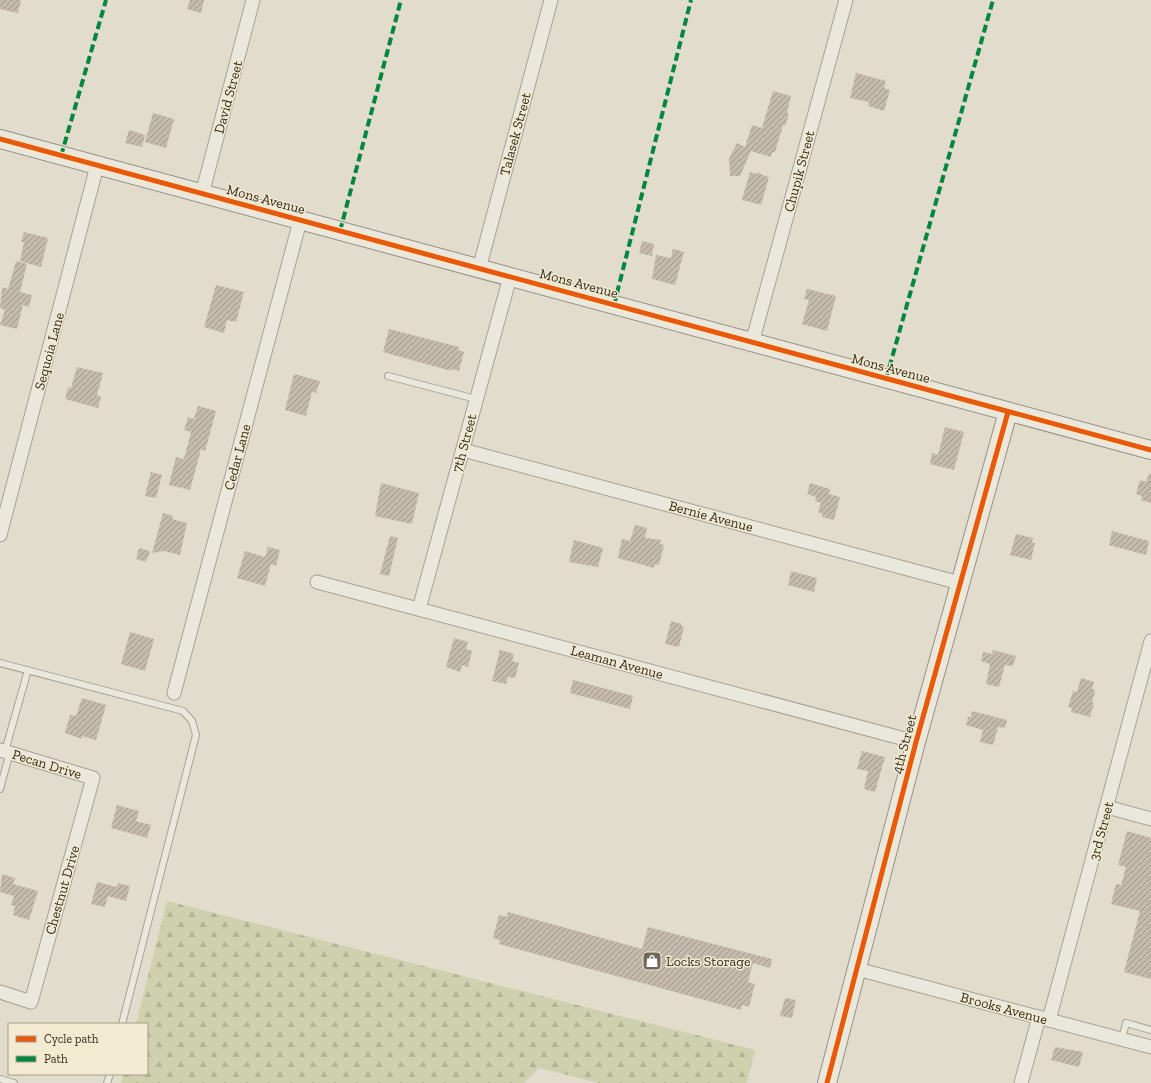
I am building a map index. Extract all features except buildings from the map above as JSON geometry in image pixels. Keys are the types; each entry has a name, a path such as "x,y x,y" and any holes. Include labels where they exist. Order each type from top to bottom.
{"street":[{"name":"David Street","path":"202,194 253,0"},
{"name":"Talasek Street","path":"479,269 551,0"},
{"name":"Chupik Street","path":"752,343 846,0"},
{"name":"Mons Avenue","path":"0,140 1151,450"},
{"name":"Sequoia Lane","path":"0,535 97,166"},
{"name":"Cedar Lane","path":"174,693 300,221"},
{"name":"7th Street","path":"419,609 510,277"},
{"name":"4th Street","path":"827,1083 916,742 1008,412"},
{"name":"Bernie Avenue","path":"463,450 960,583"},
{"name":"Leaman Avenue","path":"317,582 916,742"},
{"name":"3rd Street","path":"1021,1083 1044,1019 1107,807 1151,641"},
{"name":"Pecan Drive","path":"5,751 93,778"},
{"name":"Chestnut Drive","path":"0,992 31,1002 93,778"},
{"path":"1107,807 1151,819"},
{"name":"Brooks Avenue","path":"857,969 1151,1047"}],"lane":[{"path":"388,376 476,399"},
{"path":"0,663 183,711 192,721 196,735 122,1023"},
{"path":"0,789 5,751 28,670"},
{"path":"1122,1039 1126,1023 1151,1030"},
{"path":"0,1079 14,1083"}],"green space":[{"path":"167,901 755,1050 747,1083 599,1083 539,1068 524,1083 121,1083 124,1075 148,1075 148,1023 136,1023"}],"marked path":[{"path":"61,156 106,0"},
{"path":"340,231 401,0"},
{"path":"614,305 691,0"},
{"path":"886,379 993,0"}],"cycle path":[{"path":"0,139 1151,450"},
{"path":"827,1083 916,742 1008,412"}],"place":[{"name":"Locks Storage","path":"652,961"}]}
